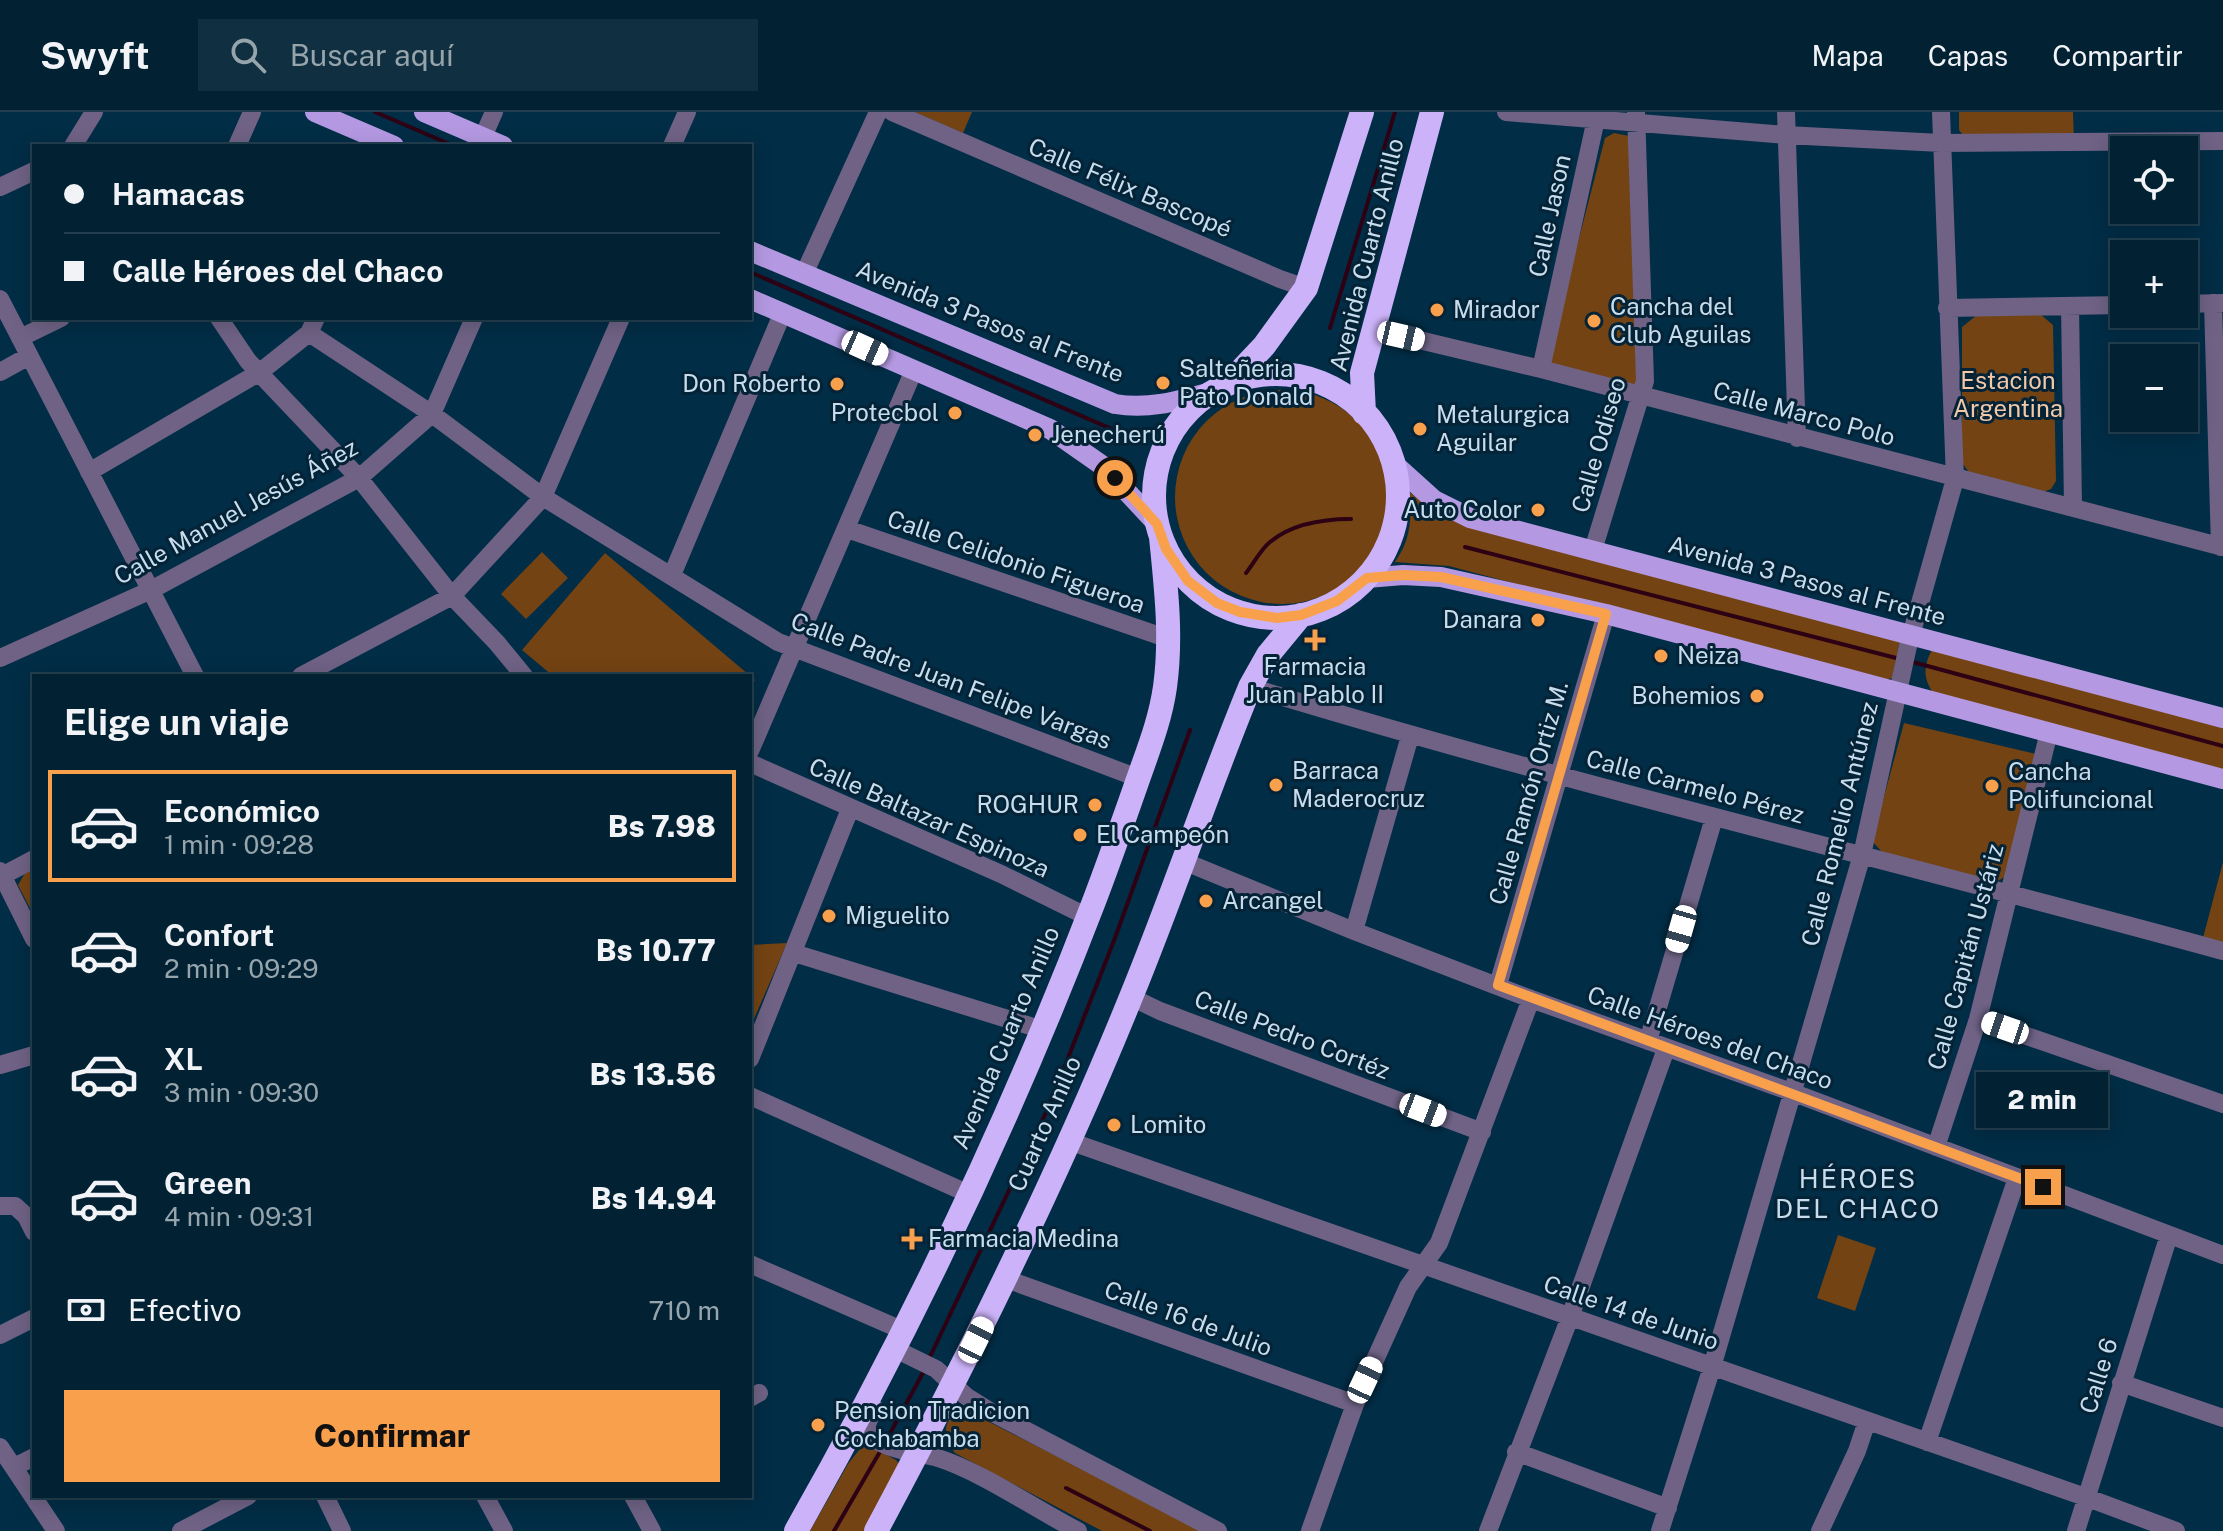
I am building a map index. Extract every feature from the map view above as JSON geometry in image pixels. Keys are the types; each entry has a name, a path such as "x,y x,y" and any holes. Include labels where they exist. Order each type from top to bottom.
{"highway":[{"name":"Avenida Cuarto Anillo","path":"1364,413 1362,373 1432,112"},
{"name":"Avenida Cuarto Anillo","path":"1221,388 1264,346 1306,288 1355,114"},
{"path":"1260,376 1295,376 1317,382 1337,392 1364,413 1382,436 1393,463 1397,487 1394,524 1387,547 1367,578 1337,601 1301,615 1277,618 1252,615 1217,603 1197,589 1180,571 1159,531 1154,485 1164,448 1185,415 1221,388 1260,376"},
{"name":"Avenida Cuarto Anillo","path":"796,1531 898,1351 1043,1030 1088,917 1156,729 1165,689 1169,639 1159,531"},
{"path":"1183,861 1250,687 1268,655 1301,615"},
{"name":"Cuarto Anillo","path":"876,1531 918,1453 945,1377 1006,1279 1131,997 1183,861"}],"main road":[{"path":"315,112 388,144"},
{"path":"424,112 499,144"},
{"name":"Avenida 3 Pasos al Frente","path":"752,252 1115,404 1136,408 1157,406 1221,388"},
{"path":"752,300 1050,429 1103,466 1159,531"},
{"name":"Avenida 3 Pasos al Frente","path":"1393,463 1434,500 1470,518 1909,640 2223,718"},
{"path":"1367,578 1403,575 1441,577 1606,614 1900,684 2049,732 2223,779"}],"street":[{"path":"74,144 94,112"},
{"path":"238,144 252,112"},
{"path":"483,137 494,112"},
{"path":"673,144 687,112"},
{"path":"804,274 878,112"},
{"name":"Calle Félix Bascopé","path":"892,112 1306,288"},
{"path":"1506,112 1596,119 1636,117 1786,135 1941,143 2223,141"},
{"path":"1786,112 1797,438"},
{"name":"Calle Romelio Antúnez","path":"1660,1531 1794,1093 1862,855 1909,640 1955,479 1941,112"},
{"name":"Calle Odiseo","path":"1593,550 1645,381 1636,117"},
{"name":"Calle Jason","path":"1541,369 1596,119"},
{"path":"0,187 32,172"},
{"path":"0,299 194,674"},
{"path":"2198,304 2218,303 2222,547"},
{"path":"1947,308 2110,305"},
{"path":"2070,306 2073,507"},
{"path":"672,575 783,312"},
{"path":"20,338 57,320"},
{"path":"220,320 248,361 359,478 452,596 522,674"},
{"name":"Calle Manuel Jesús Áñez","path":"0,658 151,590 359,478 432,414 473,320"},
{"path":"305,674 452,596 543,497 620,320"},
{"path":"89,472 260,372 312,325"},
{"name":"Calle Padre Juan Felipe Vargas","path":"312,325 543,497 778,642 1138,778"},
{"name":"Calle Marco Polo","path":"1373,329 1541,369 2222,547"},
{"path":"0,372 29,356"},
{"path":"752,746 914,370"},
{"name":"Calle Celidonio Figueroa","path":"847,529 1169,639"},
{"name":"Calle Ramón Ortiz M.","path":"1498,985 1606,614"},
{"name":"Calle Carmelo Pérez","path":"1250,687 1410,736 1714,818 2010,892 2223,951"},
{"name":"Calle Capitán Ustáriz","path":"1936,1147 1978,1019 2049,732"},
{"path":"1354,931 1410,736"},
{"name":"Calle Baltazar Espinoza","path":"752,764 1001,874 1088,917"},
{"path":"752,1054 850,809"},
{"path":"1488,1531 1570,1317 1657,1045 1714,818"},
{"path":"32,860 1,875 32,935"},
{"name":"Calle Héroes del Chaco","path":"1183,861 1531,999 1794,1093 2223,1255"},
{"path":"794,953 1043,1030"},
{"name":"Calle Pedro Cortéz","path":"1131,997 1160,1011 1482,1132"},
{"path":"1310,1531 1355,1404 1408,1287 1439,1243 1531,999"},
{"path":"1978,1019 2223,1104"},
{"path":"0,1065 32,1056"},
{"path":"752,1097 969,1194"},
{"name":"Calle 14 de Junio","path":"1069,1141 2176,1531"},
{"path":"1927,1442 2017,1178"},
{"path":"0,1206 15,1206 26,1216 32,1228"},
{"name":"Calle 6","path":"2076,1531 2169,1235"},
{"path":"752,1265 945,1377 991,1412 1218,1531"},
{"name":"Calle 16 de Julio","path":"1006,1279 1355,1404"},
{"path":"0,1335 32,1319"},
{"path":"898,1351 866,1423 870,1435 892,1446 957,1466 1065,1528"},
{"path":"2121,1383 2223,1418"},
{"path":"1820,1531 1857,1451 1867,1421"},
{"path":"0,1447 32,1494"},
{"path":"1516,1452 1668,1508"},
{"path":"14,1467 32,1458"},
{"path":"34,1498 56,1531"},
{"path":"181,1531 244,1498"},
{"path":"326,1498 342,1531"},
{"path":"486,1498 504,1531"},
{"path":"634,1498 652,1531"}],"green space":[{"path":"914,112 972,112 963,133"},
{"path":"1959,112 2073,112 2074,141 1966,139 1959,130"},
{"path":"1614,133 1629,136 1640,376 1634,386 1550,365 1549,354 1605,138"},
{"name":"Estacion Argentina","path":"2040,314 2053,325 2056,481 2051,489 2043,492 1969,472 1962,463 1962,327 1977,315"},
{"path":"1282,390 1323,398 1358,421 1381,456 1389,497 1381,538 1358,573 1323,596 1282,604 1241,596 1206,573 1183,538 1175,497 1183,456 1206,421 1241,398"},
{"path":"1409,492 1447,519 1900,640 1892,678 1882,681 1449,566 1395,562 1409,528"},
{"path":"542,552 568,578 526,619 501,594"},
{"path":"605,553 748,674 551,674 522,650"},
{"path":"1932,650 2223,724 2223,770 1934,694 1926,672"},
{"path":"1904,723 2040,755 2008,875 1996,882 1882,852 1872,841"},
{"path":"2223,862 2223,943 2203,938"},
{"path":"32,870 32,912 18,885 25,873"},
{"path":"787,943 752,1023 752,945"},
{"path":"1838,1235 1876,1248 1855,1311 1817,1298"},
{"path":"958,1411 968,1411 1202,1531 1102,1531 955,1453 946,1431 949,1421"},
{"path":"863,1445 896,1460 900,1465 866,1531 810,1531 848,1464"}],"waterway":[{"path":"375,112 449,144"},
{"path":"1330,328 1395,112"},
{"path":"752,273 1144,443"},
{"path":"1246,573 1267,545 1288,530 1319,521 1351,519"},
{"path":"1465,547 1900,659"},
{"path":"1909,661 2223,746"},
{"path":"928,1361 1050,1104 1115,938 1190,730"},
{"path":"887,1439 925,1369"},
{"path":"834,1531 881,1450"},
{"path":"1066,1488 1150,1531"}],"place":[{"name":"Mirador","path":"1437,310"},
{"name":"Cancha del Club Aguilas","path":"1594,321"},
{"name":"Salteñeria Pato Donald","path":"1163,383"},
{"name":"Don Roberto","path":"837,384"},
{"name":"Protecbol","path":"955,413"},
{"name":"Metalurgica Aguilar","path":"1420,429"},
{"name":"Jenecherú","path":"1035,435"},
{"name":"Auto Color","path":"1538,510"},
{"name":"Danara","path":"1538,620"},
{"name":"Farmacia Juan Pablo II","path":"1315,640"},
{"name":"Neiza","path":"1661,656"},
{"name":"Bohemios","path":"1757,696"},
{"name":"Barraca Maderocruz","path":"1276,785"},
{"name":"Cancha Polifuncional","path":"1992,786"},
{"name":"ROGHUR","path":"1095,805"},
{"name":"El Campeón","path":"1080,835"},
{"name":"Arcangel","path":"1206,901"},
{"name":"Miguelito","path":"829,916"},
{"name":"Lomito","path":"1114,1125"},
{"name":"Farmacia Medina","path":"912,1239"},
{"name":"Pension Tradicion Cochabamba","path":"818,1425"}],"district":[{"name":"HÉROES DEL CHACO","path":"1858,1194"}],"route":[{"path":"1115,478 1157,524 1172,561 1188,581 1217,603 1240,612 1277,618 1301,615 1337,601 1367,578 1403,575 1441,577 1606,614 1498,985 2043,1187"}]}
